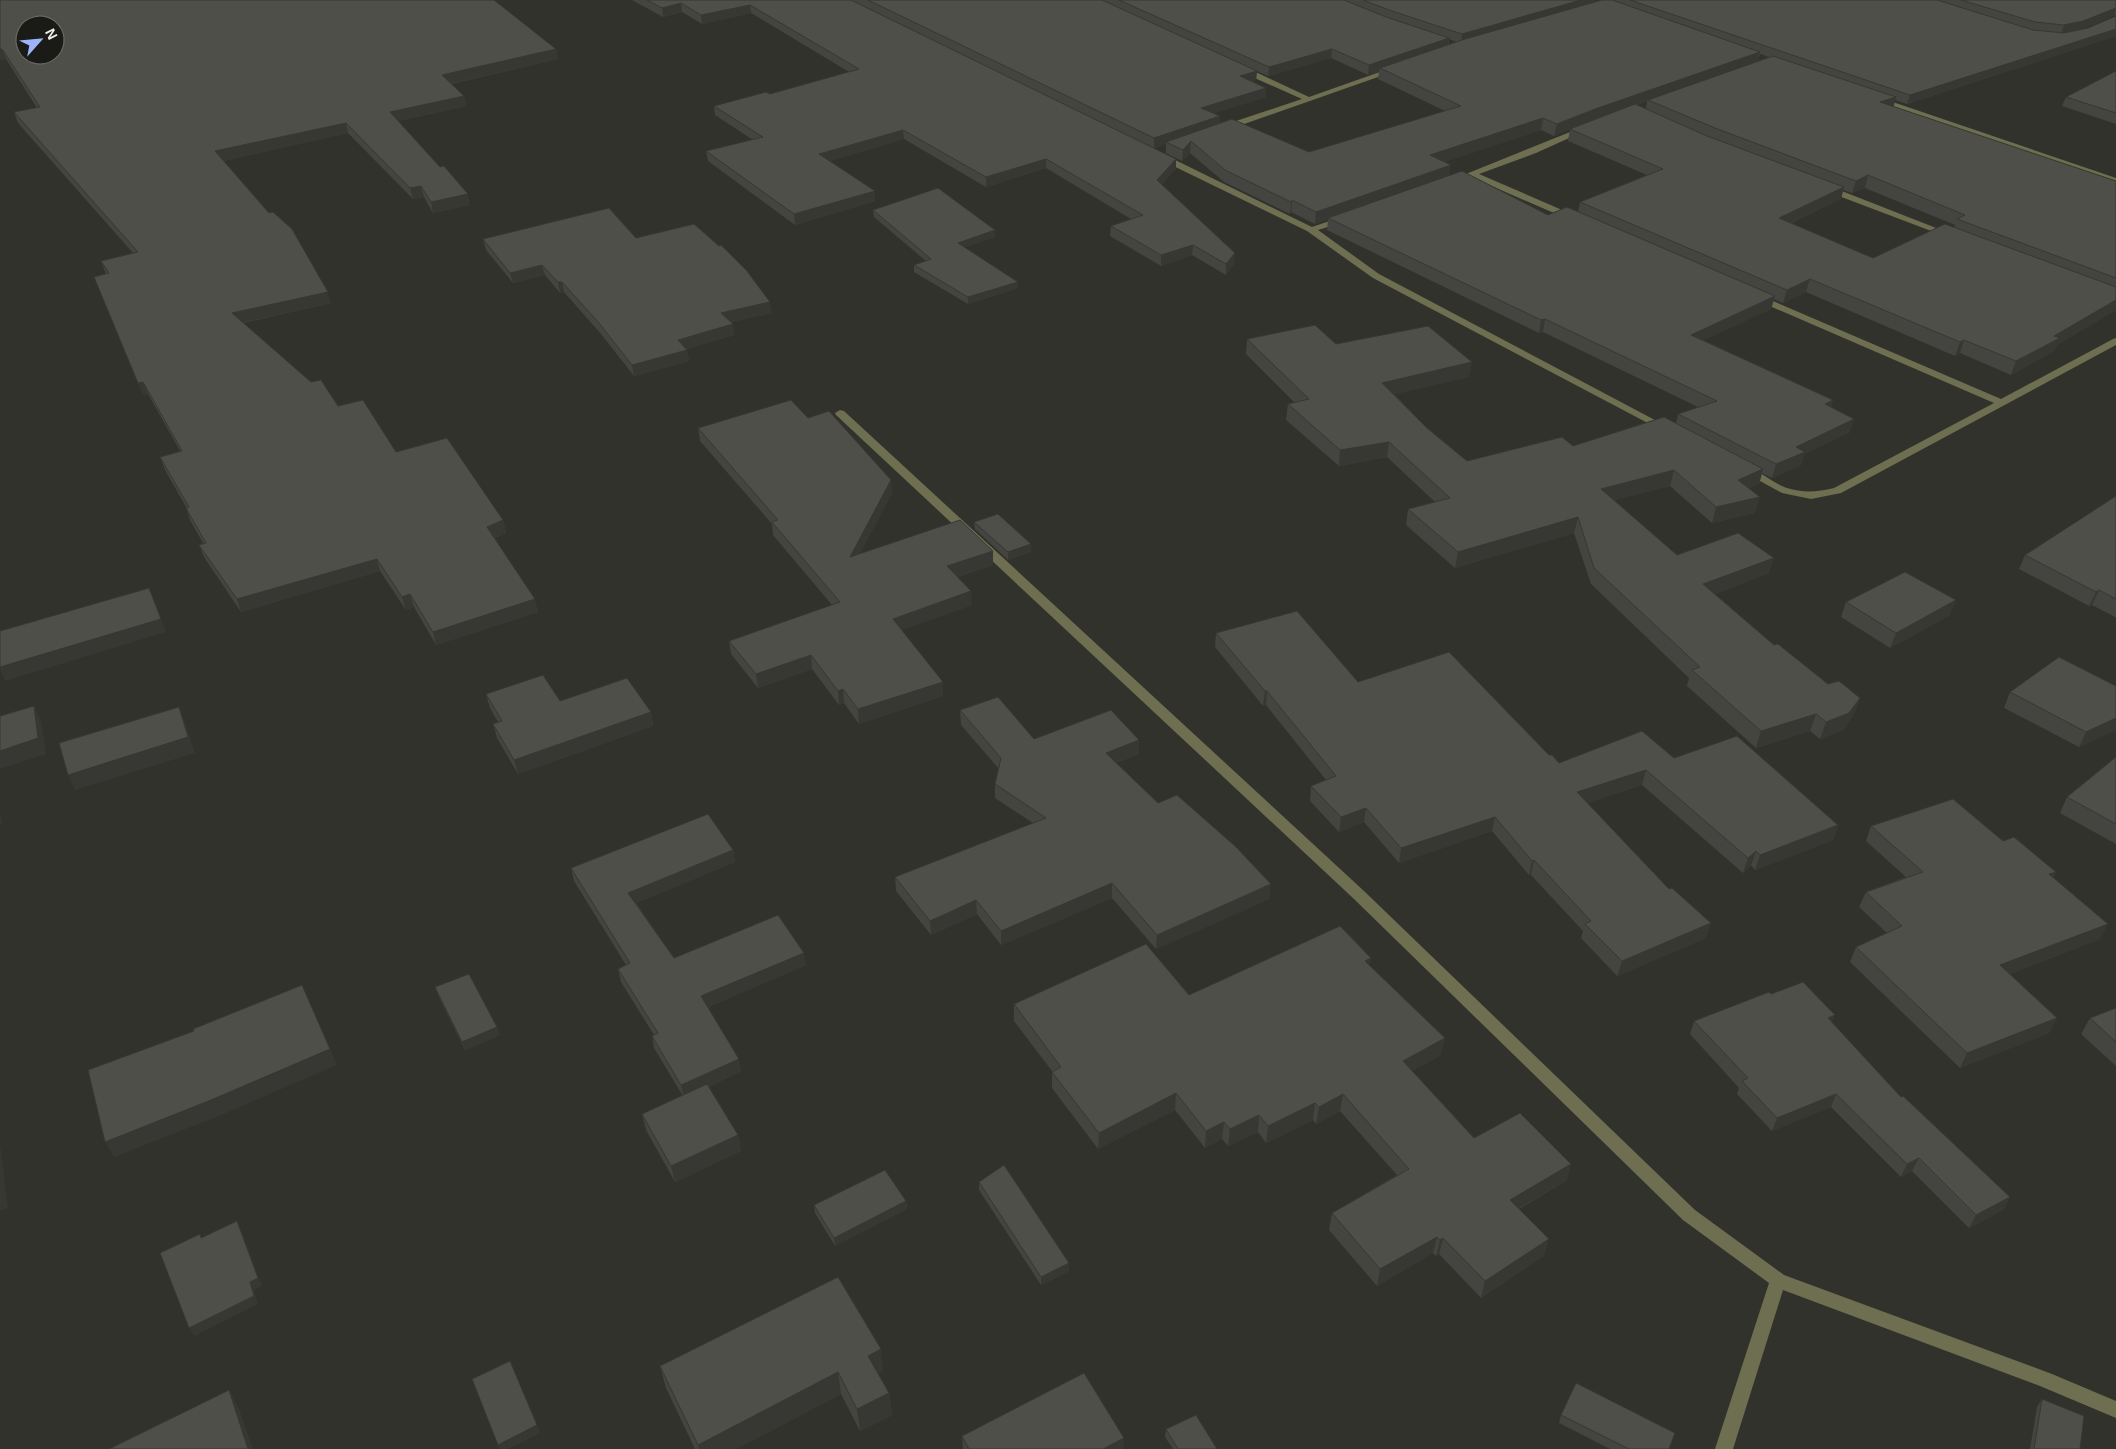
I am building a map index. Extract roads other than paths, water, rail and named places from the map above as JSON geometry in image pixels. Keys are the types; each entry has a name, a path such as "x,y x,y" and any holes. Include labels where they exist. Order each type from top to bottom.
{"street":[{"path":"1236,66 1308,99"},
{"path":"1217,131 1403,67"},
{"path":"1873,98 2116,181"},
{"path":"1444,184 1587,128"},
{"path":"1163,150 1154,153 1311,230 1335,245 1376,276 1670,431"},
{"path":"1472,174 1582,221"},
{"path":"1820,186 1958,238"},
{"path":"1311,230 1351,216"},
{"path":"1747,292 2003,403"},
{"path":"1739,467 1782,490 1811,496 1837,491 2116,342"},
{"path":"840,413 1352,888 1689,1215 1778,1280 2046,1380 2116,1410"},
{"path":"1724,1449 1778,1280"}]}
